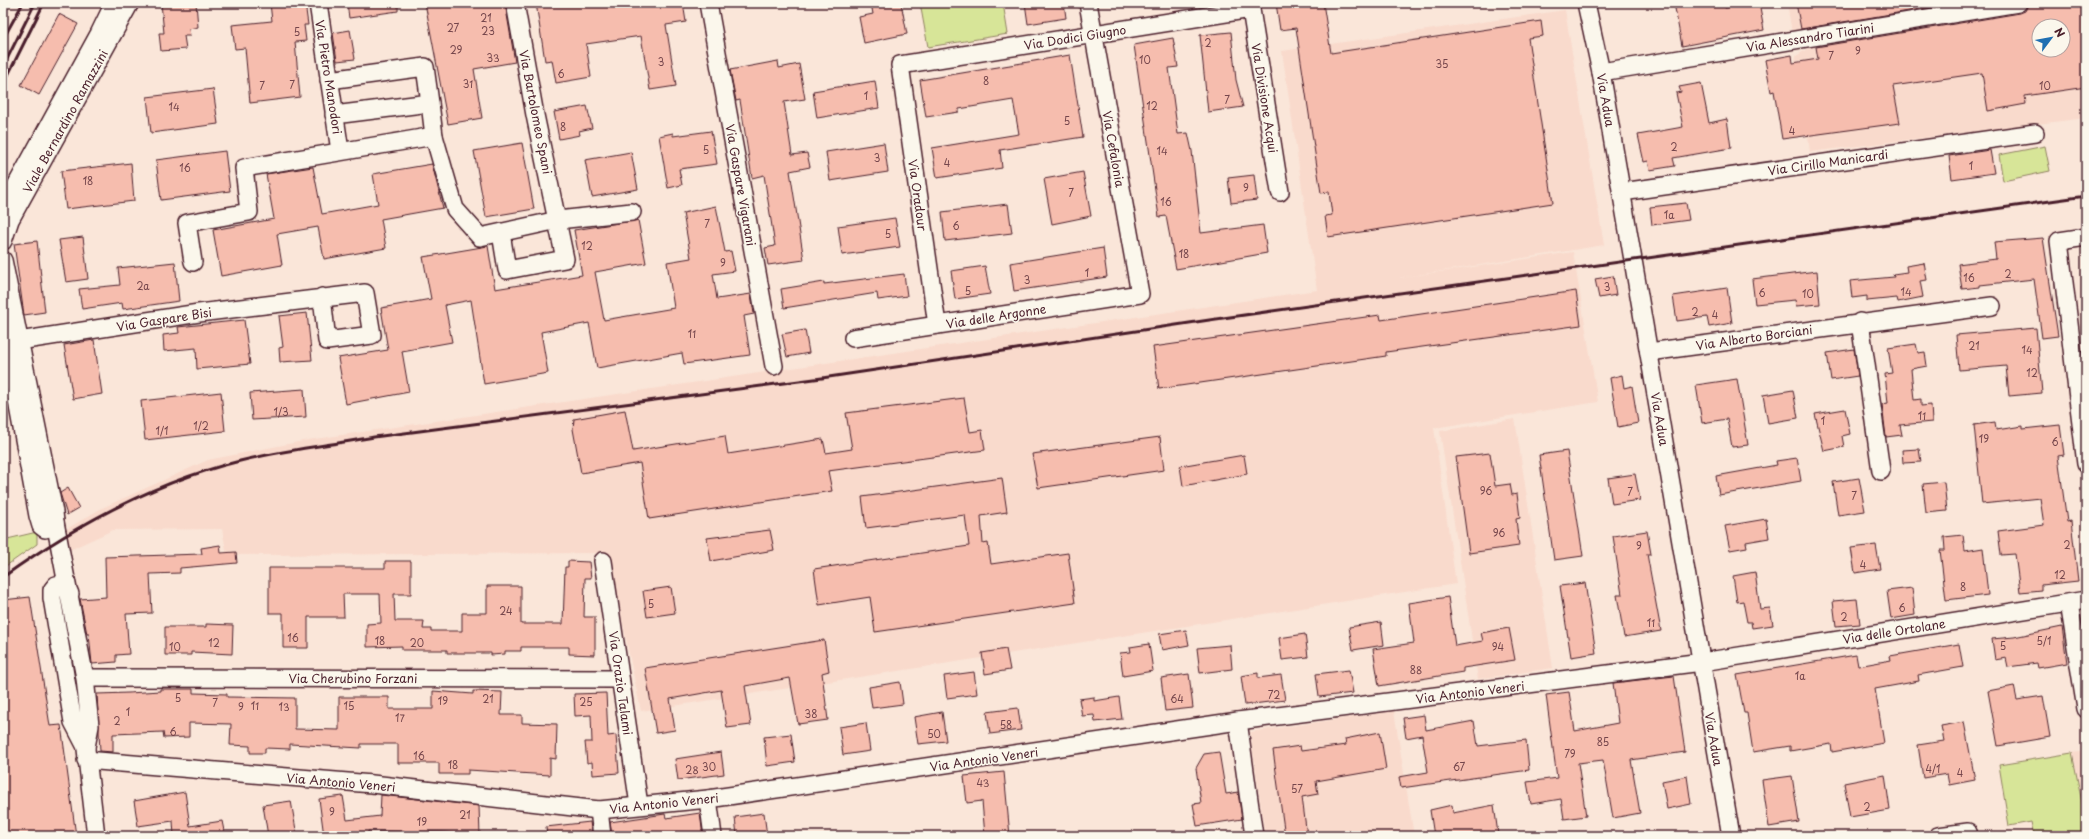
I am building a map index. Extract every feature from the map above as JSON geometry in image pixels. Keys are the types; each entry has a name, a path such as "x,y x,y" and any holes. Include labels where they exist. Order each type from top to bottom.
{"street":[{"name":"Viale Bernardino Ramazzini","path":"3,209 100,34 114,3"},
{"name":"Viale Bernardino Ramazzini","path":"3,241 10,220 130,3"},
{"name":"Via Pietro Manodori","path":"318,3 340,151"},
{"name":"Via Bartolomeo Spani","path":"501,233 507,270 565,259 535,115 515,3"},
{"name":"Via Gaspare Vigarani","path":"708,3 774,366"},
{"name":"Via Cefalonia","path":"1088,3 1140,294"},
{"name":"Via Adua","path":"1586,3 1602,72 1731,836"},
{"name":"Via Alessandro Tiarini","path":"1602,72 2018,3"},
{"name":"Via Dodici Giugno","path":"900,65 1094,34 1250,6"},
{"name":"Via Divisione Acqui","path":"1250,6 1280,192"},
{"name":"Via Oradour","path":"900,65 937,325"},
{"path":"329,80 425,67 434,136 455,209 480,237 558,220 632,212"},
{"path":"334,115 430,103"},
{"name":"Via Cirillo Manicardi","path":"1622,192 2035,133"},
{"name":"Via Pietro Manodori","path":"193,262 187,223 249,212 244,168 434,136"},
{"path":"2086,237 2059,241 2082,397 2086,464"},
{"path":"3,260 12,342 38,516 41,526 46,529 52,527 55,522 85,678 90,726 86,753 96,836"},
{"name":"Via delle Argonne","path":"853,338 1140,294"},
{"name":"Via Gaspare Bisi","path":"12,342 199,313 322,297"},
{"name":"Via Alberto Borciani","path":"1649,352 1860,322 1992,306"},
{"path":"1860,322 1881,471"},
{"path":"3,324 12,342"},
{"name":"Via Orazio Talami","path":"603,561 639,805"},
{"path":"70,594 67,587 62,584 56,585 52,590 52,598 73,722 86,753"},
{"name":"Via delle Ortolane","path":"1702,662 2086,600"},
{"path":"2069,603 2086,709"},
{"name":"Via Antonio Veneri","path":"86,753 599,810 708,799 1238,721 1702,662"},
{"name":"Via Cherubino Forzani","path":"85,678 620,679"},
{"path":"1238,721 1254,836"},
{"path":"708,799 713,836"},
{"path":"599,810 602,836"},
{"path":"1938,836 1968,832 1969,836"}],"shaded area":[{"path":"1787,3 1967,3 1792,33"},
{"path":"2028,3 2086,3 2086,118 1810,152 1802,92 1799,90 1795,62 1796,56 1815,44"},
{"path":"1565,10 1604,245 1399,278 1573,252 1598,402 1434,428 1456,584 641,711 608,553 227,555 222,529 113,530 63,553 55,536 102,508 208,460 308,440 1317,290 1282,51"},
{"path":"1515,419 1553,668 1478,679 1440,431"},
{"path":"1394,711 1414,836 1265,836 1250,732"},
{"path":"2086,751 2086,822 2072,753"}],"green space":[{"path":"920,3 1003,3 1008,34 928,47"},
{"path":"2045,146 2050,171 2003,181 1999,155"},
{"path":"37,532 37,544 3,568 3,540"},
{"path":"2072,753 2086,822 2086,836 2034,836 2031,822 2009,826 1999,765"}],"building":[{"path":"161,3 196,3 198,27 189,29 190,36 184,36 186,49 161,51 159,33 164,33"},
{"path":"270,3 305,3 308,25 304,25 306,41 295,42 300,97 250,103 245,48 235,49 232,25 272,21"},
{"path":"347,3 398,3 398,11 349,18"},
{"path":"425,3 505,3 515,62 474,69 482,118 448,124"},
{"path":"536,3 683,3 686,22 666,25 676,86 650,90 641,36 586,44 591,77 556,83 552,60 545,61"},
{"path":"871,3 901,3 907,34 864,43 859,17 873,14"},
{"path":"1025,3 1064,3 1066,18 1028,24"},
{"path":"1276,3 1323,3 1331,53 1541,21 1543,36 1528,38 1553,203 1328,237 1325,216 1332,215 1329,192 1321,193 1296,28 1280,30"},
{"path":"1674,3 1724,3 1725,8 1759,3 1764,30 1682,46"},
{"path":"1796,3 1957,3 1801,29"},
{"path":"2041,3 2086,3 2086,87 2025,96 2026,104 1988,111 1982,73 1893,86 1900,123 1782,139 1774,91 1771,92 1765,60 1792,55 1793,63 1818,59 1816,47 2025,11 2028,5"},
{"path":"59,14 78,24 39,95 21,85"},
{"path":"350,30 355,59 337,61 333,33"},
{"path":"1231,32 1236,80 1243,107 1208,112 1200,35"},
{"path":"1173,38 1178,67 1169,68 1178,134 1188,133 1192,151 1201,233 1263,225 1267,253 1176,269 1166,216 1159,217 1134,45"},
{"path":"1070,55 1083,137 1000,150 1002,168 937,178 932,148 1019,134 1013,100 959,109 959,112 926,117 920,80"},
{"path":"778,61 779,68 799,64 805,99 784,102 792,155 807,153 810,167 790,171 804,260 768,265 765,248 775,246 764,175 752,178 740,100 736,101 730,70"},
{"path":"875,81 879,108 817,118 813,91"},
{"path":"1701,83 1709,123 1727,119 1731,148 1673,158 1675,166 1650,170 1648,161 1644,162 1638,135 1683,127 1676,93 1681,92 1679,87"},
{"path":"213,89 218,124 151,133 147,97"},
{"path":"587,106 592,128 579,131 580,135 559,139 554,112"},
{"path":"711,131 717,164 679,169 682,185 668,188 659,136 673,133 673,136"},
{"path":"522,143 534,209 486,217 474,151"},
{"path":"884,143 888,172 830,181 826,152"},
{"path":"1990,150 1994,173 1952,179 1949,156"},
{"path":"225,151 230,191 161,200 156,160"},
{"path":"631,152 638,189 592,197 585,160"},
{"path":"131,163 134,201 66,209 61,171"},
{"path":"432,164 443,208 381,219 386,248 324,259 318,227 277,234 282,265 221,276 213,230 274,219 266,174 313,167 322,214 378,204 373,174"},
{"path":"1083,172 1091,216 1052,224 1044,179"},
{"path":"1254,175 1257,200 1231,203 1228,178"},
{"path":"1686,203 1689,220 1652,225 1650,207"},
{"path":"1008,204 1012,233 945,241 942,212"},
{"path":"716,206 725,252 731,251 735,271 713,274 717,299 751,294 754,314 744,316 750,355 684,364 682,353 597,368 589,323 541,332 548,373 484,384 471,300 445,305 452,342 402,351 409,392 346,404 338,358 388,350 381,308 431,299 423,257 488,246 495,289 582,275 574,230 638,220 646,263 595,272 604,320 674,308 667,262 691,258 683,213"},
{"path":"895,218 900,247 842,255 838,226"},
{"path":"83,237 88,279 66,282 59,240"},
{"path":"2043,238 2058,336 2042,338 2034,279 1980,285 1980,287 1962,289 1958,264 1996,259 1994,242"},
{"path":"37,241 45,312 24,315 14,244"},
{"path":"1103,248 1107,277 1014,291 1010,263"},
{"path":"175,262 179,301 123,309 122,303 82,309 79,289 120,285 118,268"},
{"path":"1924,263 1927,280 1920,281 1923,297 1898,302 1897,298 1867,301 1867,296 1852,298 1850,281 1894,277 1893,274 1907,272 1906,266"},
{"path":"985,266 990,294 955,299 951,271"},
{"path":"1817,271 1820,304 1796,306 1795,300 1755,304 1752,279"},
{"path":"904,274 907,296 878,300 877,293 784,308 781,289 824,282 824,284"},
{"path":"1613,276 1616,295 1599,298 1595,279"},
{"path":"1727,288 1732,323 1709,327 1707,317 1677,321 1673,296"},
{"path":"1576,291 1581,325 1386,352 1386,356 1159,389 1153,347 1380,315 1381,320"},
{"path":"307,313 312,360 280,362 279,348 283,347 279,316"},
{"path":"244,320 250,364 197,369 196,348 164,351 163,335 179,333 178,327"},
{"path":"2036,328 2042,393 2009,396 2006,366 1959,370 1956,335"},
{"path":"805,330 809,353 787,357 782,334"},
{"path":"94,340 102,394 73,399 64,345"},
{"path":"1916,344 1918,353 1925,352 1927,366 1911,369 1914,400 1921,399 1921,406 1931,405 1932,422 1900,425 1902,435 1886,437 1882,404 1888,403 1885,374 1892,373 1888,348"},
{"path":"1854,349 1858,376 1831,380 1827,353"},
{"path":"1622,375 1624,388 1632,386 1638,423 1618,427 1610,378"},
{"path":"1737,379 1748,445 1732,447 1727,419 1702,423 1696,385"},
{"path":"304,389 306,417 252,420 250,393"},
{"path":"1793,390 1798,418 1768,423 1763,395"},
{"path":"221,392 225,431 145,440 141,401"},
{"path":"964,398 970,432 982,430 985,450 828,471 832,491 649,519 640,463 581,473 573,429 574,419 625,410 633,451 725,436 728,454 823,439 826,453 852,449 846,413"},
{"path":"1845,409 1850,434 1842,436 1844,447 1824,451 1815,414"},
{"path":"1995,422 1996,430 2023,426 2023,429 2060,425 2064,455 2058,456 2067,522 2071,521 2078,581 2041,585 2041,590 2020,592 2015,554 2001,555 1998,531 2044,525 2040,498 1982,504 1974,425"},
{"path":"1160,437 1164,470 1038,488 1032,454"},
{"path":"1919,449 1921,462 1903,463 1902,450"},
{"path":"1567,451 1583,556 1554,560 1539,455"},
{"path":"1490,453 1495,486 1510,484 1512,495 1517,494 1520,518 1516,519 1519,546 1469,553 1456,457"},
{"path":"1244,455 1247,474 1183,486 1180,466"},
{"path":"1797,458 1801,481 1719,495 1716,476 1777,465 1776,461"},
{"path":"1635,474 1640,500 1612,504 1608,478"},
{"path":"1002,478 1007,512 981,516 983,544 988,543 991,564 1068,553 1075,603 875,632 870,597 819,605 814,569 969,546 965,515 866,528 862,497"},
{"path":"1859,478 1865,511 1838,515 1833,482"},
{"path":"1944,482 1947,511 1926,513 1923,484"},
{"path":"68,488 79,508 67,515 60,493"},
{"path":"1766,519 1769,538 1746,542 1747,547 1730,550 1725,526"},
{"path":"770,530 774,550 711,561 707,538"},
{"path":"1647,531 1651,554 1647,554 1661,631 1624,637 1617,595 1622,595 1613,536"},
{"path":"1963,535 1965,551 1983,548 1988,595 1946,600 1940,550 1945,550 1944,537"},
{"path":"220,545 221,553 236,552 237,563 180,568 180,573 150,574 152,613 126,614 129,654 116,655 116,662 92,664 89,634 87,634 80,599 106,597 105,557 202,554 201,548"},
{"path":"1876,545 1880,569 1855,573 1851,548"},
{"path":"385,561 411,561 411,594 394,594 395,621 424,621 423,629 431,629 431,631 462,631 462,613 487,613 487,586 521,586 521,624 563,624 565,567 568,567 568,561 589,562 591,578 585,578 584,617 595,617 595,655 569,654 569,647 521,647 521,651 505,651 505,654 491,655 491,653 447,653 447,650 402,650 402,646 367,647 367,624 381,623 380,594 343,594 344,617 308,617 308,648 283,648 283,613 269,613 269,568 385,568"},
{"path":"1755,572 1760,609 1770,608 1773,625 1752,628 1751,622 1747,622 1743,601 1737,602 1733,576"},
{"path":"1585,583 1596,653 1571,657 1560,586"},
{"path":"671,587 675,613 647,617 643,591"},
{"path":"1912,588 1915,615 1891,619 1887,591"},
{"path":"30,597 50,726 61,725 76,836 3,836 3,600"},
{"path":"1448,597 1455,646 1483,641 1481,633 1509,628 1515,660 1463,668 1463,672 1379,686 1373,649 1414,643 1409,603"},
{"path":"1857,599 1860,624 1836,626 1833,601"},
{"path":"1381,622 1384,645 1353,650 1349,627"},
{"path":"206,624 233,625 232,654 191,652 191,655 165,655 165,627 206,627"},
{"path":"2062,627 2067,663 2038,668 2037,663 2008,667 2006,658 1995,660 1992,639 2014,637"},
{"path":"1186,630 1189,645 1162,650 1159,634"},
{"path":"1305,634 1308,657 1282,660 1279,638"},
{"path":"824,640 829,671 822,673 828,720 798,724 790,678 745,686 751,725 727,728 721,690 670,699 675,730 656,733 645,668"},
{"path":"1149,644 1153,671 1123,676 1120,653 1131,652 1130,647"},
{"path":"1959,644 1963,667 1918,675 1919,681 1875,689 1884,743 1832,752 1831,744 1790,751 1790,746 1753,752 1747,713 1744,713 1737,675 1856,655 1858,666 1891,660 1890,656"},
{"path":"1230,645 1232,669 1200,673 1197,648"},
{"path":"1006,649 1010,670 985,674 982,653"},
{"path":"1349,670 1353,693 1319,697 1316,674"},
{"path":"974,672 977,694 947,698 944,676"},
{"path":"1258,673 1258,678 1281,675 1285,700 1245,705 1241,676"},
{"path":"1189,674 1193,708 1165,711 1161,678"},
{"path":"1674,676 1685,752 1631,760 1640,813 1613,818 1603,760 1578,763 1586,816 1564,819 1561,799 1531,804 1527,782 1557,778 1546,695 1569,692 1575,731 1618,723 1613,683"},
{"path":"900,682 903,704 872,708 869,687"},
{"path":"2014,686 2017,700 2043,696 2050,737 1998,746 1988,691"},
{"path":"160,689 193,689 193,693 227,694 227,697 295,698 295,729 339,730 339,697 389,697 389,709 433,709 433,691 473,694 473,691 502,692 501,715 522,715 522,723 557,724 556,759 550,758 550,775 468,770 468,774 439,774 439,763 398,763 398,744 361,744 361,748 290,744 290,749 265,748 265,753 250,753 250,746 230,745 231,724 189,723 189,737 164,738 163,732 113,734 113,752 100,751 97,694 160,691"},
{"path":"606,693 608,736 616,735 619,773 593,775 592,762 587,763 585,742 592,742 591,715 575,716 574,694"},
{"path":"1094,697 1094,701 1119,697 1122,719 1095,722 1094,715 1082,716 1079,699"},
{"path":"1018,708 1021,730 990,734 987,712"},
{"path":"942,712 946,741 918,744 914,717"},
{"path":"1424,715 1426,730 1474,721 1478,746 1526,740 1529,770 1401,788 1399,777 1428,772 1422,735 1406,738 1403,718"},
{"path":"1964,722 1975,780 1949,785 1947,774 1923,778 1918,745 1944,741 1941,726"},
{"path":"866,723 870,751 843,755 839,727"},
{"path":"1380,732 1386,769 1316,781 1318,794 1302,797 1307,836 1285,836 1273,750 1300,746 1301,751 1346,745 1345,739"},
{"path":"791,734 795,762 767,766 764,737"},
{"path":"721,752 724,774 678,780 675,759"},
{"path":"1219,752 1226,794 1238,792 1242,819 1197,826 1193,804 1201,803 1196,768 1204,754"},
{"path":"1004,772 1010,836 985,836 982,801 967,803 964,776"},
{"path":"1885,775 1890,810 1850,817 1844,783"},
{"path":"1687,776 1691,804 1667,809 1662,781"},
{"path":"1792,776 1799,822 1769,827 1762,780"},
{"path":"185,792 190,826 222,821 225,836 174,836 173,821 138,826 134,801"},
{"path":"381,795 479,806 480,836 456,836 456,833 443,832 368,831 368,836 324,836 319,799 343,796 347,820 380,816"},
{"path":"291,801 297,836 268,836 263,805"},
{"path":"1452,805 1453,813 1494,805 1498,834 1478,836 1434,836 1430,810"},
{"path":"700,813 703,836 612,836 610,822 665,814 666,818"},
{"path":"764,813 767,836 737,836 735,817"},
{"path":"590,822 592,836 547,836 546,827"}],"railway":[{"path":"3,39 23,3"},
{"path":"3,67 35,3"},
{"path":"3,85 44,3"},
{"path":"3,577 58,540 87,523 146,493 208,470 273,454 374,437 822,378 1216,319 2086,196"}]}
